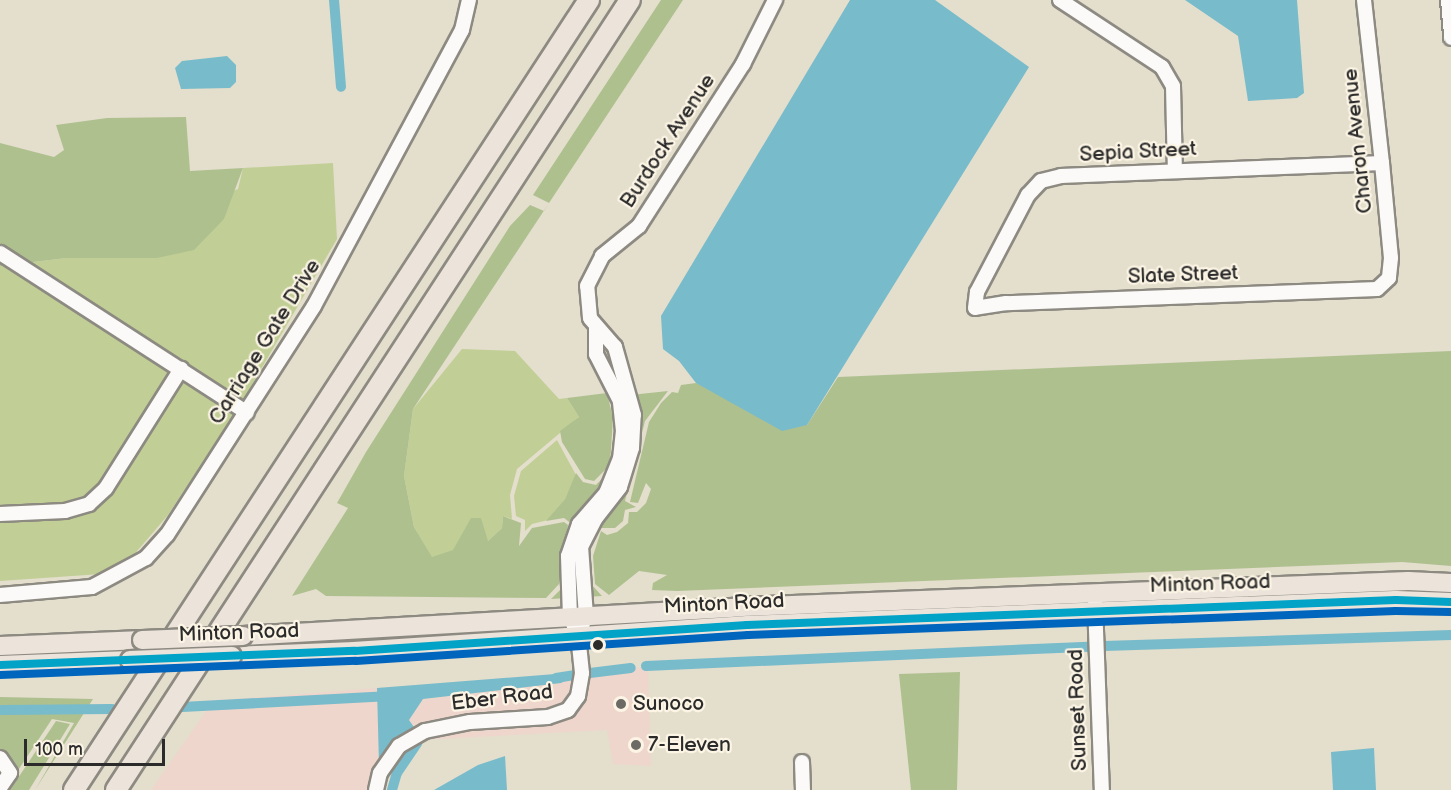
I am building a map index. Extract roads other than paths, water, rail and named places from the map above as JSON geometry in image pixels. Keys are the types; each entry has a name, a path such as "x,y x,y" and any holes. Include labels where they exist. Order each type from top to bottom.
{"highway":[{"path":"74,790 589,0"},
{"path":"116,790 630,0"}],"main road":[{"name":"Minton Road","path":"0,665 355,651 1408,581 1451,583"},
{"name":"Minton Road","path":"0,646 358,632 578,616 1094,602 1396,600 1451,602"}],"street":[{"name":"Carriage Gate Drive","path":"0,595 92,587 146,558 166,536 320,297 462,30 469,0"},
{"name":"Burdock Avenue","path":"578,616 581,547 593,515 620,487 634,416 623,394 600,366 596,328 586,300 592,271 602,256 639,226 743,64 775,0"},
{"path":"1060,0 1162,67 1173,86 1175,171"},
{"name":"Charon Avenue","path":"1364,0 1391,258 1389,278"},
{"path":"1448,0 1451,38"},
{"name":"Sepia Street","path":"975,308 977,292 997,253 1028,195 1041,182 1061,176 1382,163"},
{"path":"0,253 247,413"},
{"name":"Slate Street","path":"975,308 1006,303 1377,288 1389,278"},
{"name":"Burdock Avenue","path":"596,328 615,347 620,361 623,394"},
{"path":"600,366 620,361"},
{"path":"0,514 65,511 89,504 106,488 181,369"},
{"name":"Sunset Road","path":"1094,602 1102,790"},
{"name":"Eber Road","path":"376,790 380,773 399,746 425,731 470,722 548,717 568,710 581,687 578,616"},
{"path":"0,758 10,773 0,788"},
{"path":"802,762 803,790"}],"water":[{"path":"850,0 935,0 1029,67 807,425 782,431 696,383 679,361 663,349 661,316"},
{"path":"1185,0 1297,0 1304,93 1297,98 1248,101 1238,36"},
{"path":"227,56 236,65 236,82 230,88 181,89 175,68 182,61"},
{"path":"568,673 568,679 561,683 423,699 409,720 416,730 379,765 377,688"},
{"path":"1374,748 1376,790 1333,790 1331,752"},
{"path":"505,756 507,790 434,790 478,765"}],"waterway":[{"path":"334,0 341,87"},
{"path":"1104,646 1451,635"},
{"path":"646,666 1089,647"},
{"path":"590,673 631,668"},
{"path":"556,678 574,675"},
{"path":"182,707 391,696"},
{"path":"0,710 112,709"},
{"path":"392,790 397,773 417,743"}],"place":[{"name":"Sunoco","path":"621,704"},
{"name":"7-Eleven","path":"636,745"}]}
